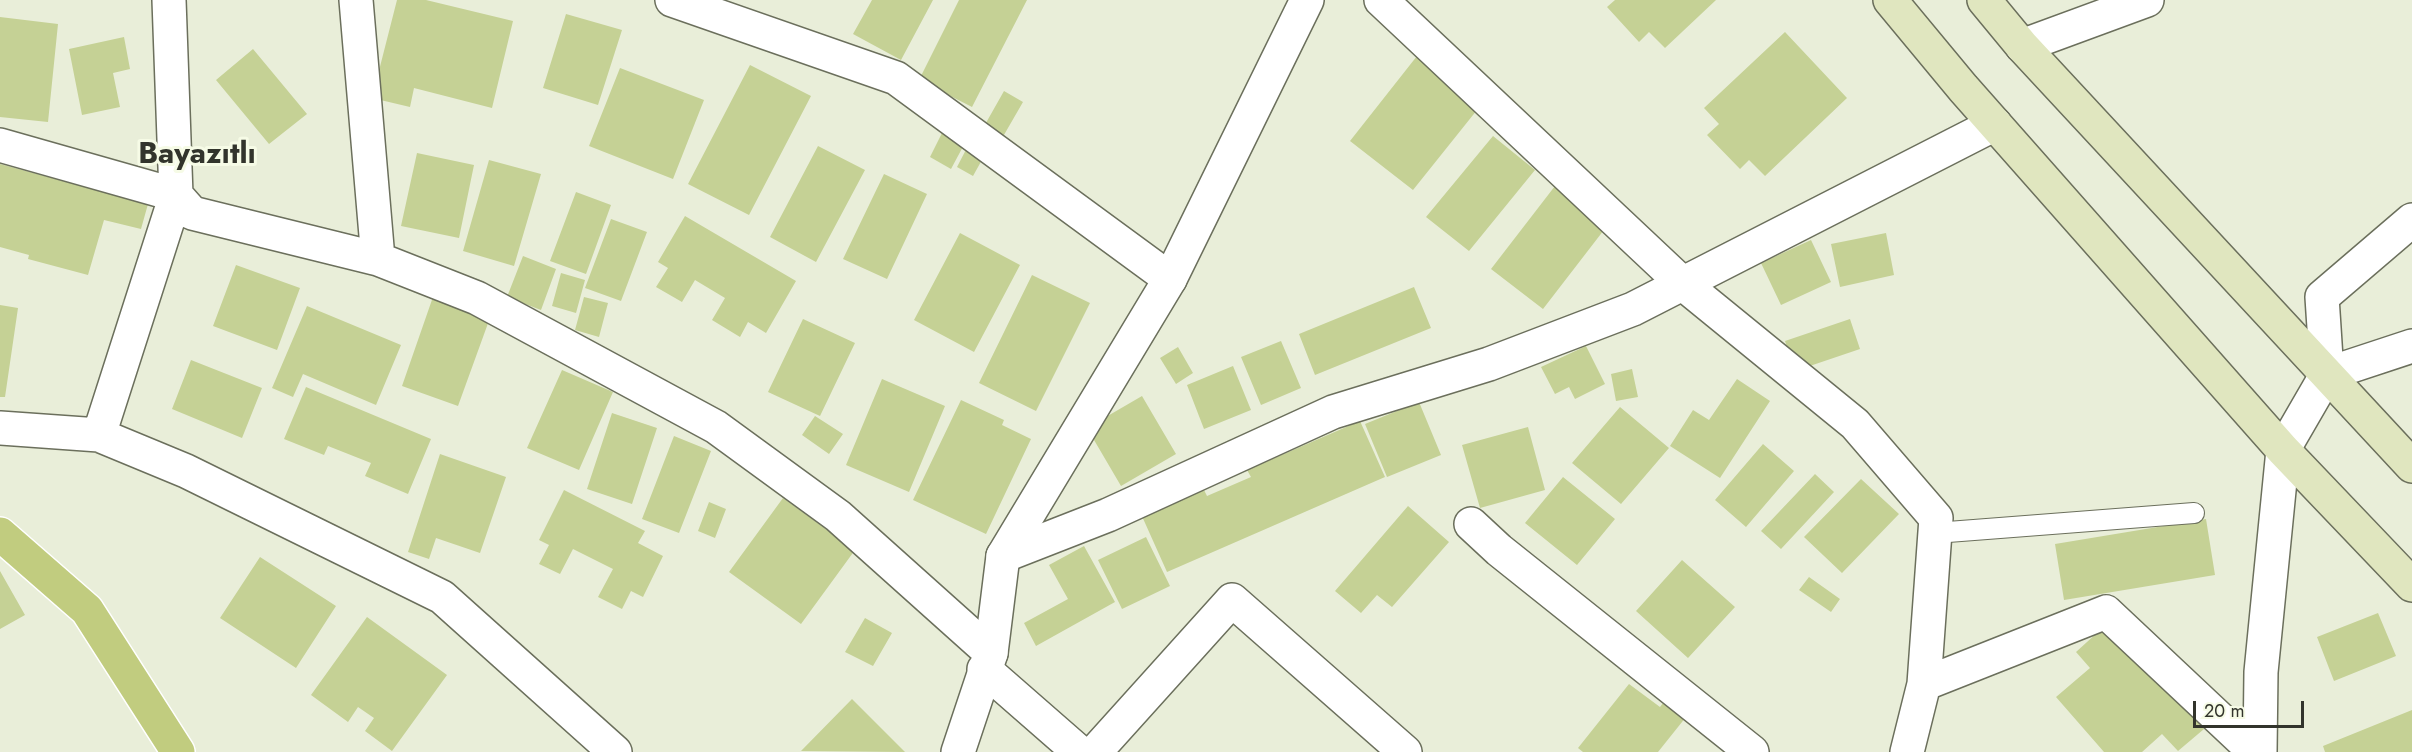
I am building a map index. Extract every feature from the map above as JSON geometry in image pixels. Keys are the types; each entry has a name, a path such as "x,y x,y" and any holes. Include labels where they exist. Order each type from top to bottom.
{"main road":[{"path":"1890,0 1995,124 2283,450 2412,585"},
{"path":"1984,0 2022,45 2412,466"},
{"path":"0,534 87,610 178,752"}],"street":[{"path":"99,435 176,195 169,0"},
{"path":"356,0 378,260"},
{"path":"672,0 896,78 1170,279"},
{"path":"958,752 988,661 1003,556 1170,279 1307,0"},
{"path":"1381,0 1682,283 1855,424 1936,518 1924,684 1907,752"},
{"path":"2022,45 2147,0"},
{"path":"1003,556 1108,515 1333,411 1489,364 1633,309 1995,124"},
{"path":"0,145 176,195 192,213 378,260 477,298 716,427 838,516 1079,752"},
{"path":"2257,752 2261,672 2283,450 2327,374 2322,297 2412,220"},
{"path":"2327,374 2412,346"},
{"path":"0,428 99,435 186,471 442,597 615,752"},
{"path":"1471,524 1499,550 1752,752"},
{"path":"1095,752 1232,600 1404,752"},
{"path":"1924,684 2106,612 2257,752"}],"lane":[{"path":"1935,533 2194,513"}],"building":[{"path":"397,0 426,0 513,21 492,108 414,88 410,107 372,98"},
{"path":"872,0 933,0 901,60 853,34"},
{"path":"959,0 1027,0 972,107 919,80"},
{"path":"1615,0 1716,0 1665,48 1649,32 1639,42 1607,7"},
{"path":"566,14 622,30 598,105 543,88"},
{"path":"0,17 58,24 48,122 0,117"},
{"path":"1785,32 1847,98 1765,176 1749,160 1740,169 1707,135 1719,124 1704,108"},
{"path":"124,37 130,69 113,73 120,107 82,115 69,49"},
{"path":"253,49 307,114 269,144 216,80"},
{"path":"1417,56 1481,105 1413,190 1350,141"},
{"path":"750,65 811,96 749,215 688,184"},
{"path":"620,68 704,100 673,179 589,146"},
{"path":"1004,91 1023,102 997,147 978,137"},
{"path":"944,129 966,141 951,169 930,157"},
{"path":"1493,136 1535,170 1469,251 1426,217"},
{"path":"971,140 988,149 973,176 957,167"},
{"path":"818,146 865,170 816,262 770,237"},
{"path":"417,153 474,165 459,238 401,226"},
{"path":"489,160 541,174 514,266 463,251"},
{"path":"0,164 148,204 141,229 104,220 88,275 28,259 29,255 0,247"},
{"path":"884,174 927,194 887,279 843,259"},
{"path":"1555,186 1607,226 1543,309 1491,269"},
{"path":"576,192 611,205 586,274 550,261"},
{"path":"685,216 796,281 766,333 748,322 740,337 712,320 725,298 695,280 682,302 656,287 668,268 658,262"},
{"path":"611,219 647,232 621,301 585,288"},
{"path":"960,233 1020,265 974,352 914,320"},
{"path":"1886,233 1894,275 1840,287 1831,244"},
{"path":"1811,240 1831,282 1781,305 1761,263"},
{"path":"523,256 556,269 541,310 507,297"},
{"path":"236,265 300,288 277,350 213,326"},
{"path":"561,273 585,280 576,313 552,306"},
{"path":"1032,275 1090,303 1036,411 979,383"},
{"path":"1414,287 1431,328 1315,375 1299,334"},
{"path":"434,294 491,315 458,406 402,386"},
{"path":"584,297 608,303 599,337 575,330"},
{"path":"0,305 18,308 5,397 0,397"},
{"path":"307,306 401,345 376,405 303,374 293,397 272,388"},
{"path":"803,319 855,343 820,416 768,392"},
{"path":"1850,319 1860,349 1795,371 1785,341"},
{"path":"1281,341 1301,388 1261,405 1241,357"},
{"path":"1586,346 1605,384 1575,399 1569,387 1555,394 1541,367"},
{"path":"1178,347 1193,373 1176,384 1160,358"},
{"path":"191,360 262,388 242,438 172,409"},
{"path":"1233,366 1251,410 1204,429 1187,385"},
{"path":"1632,369 1638,397 1616,401 1611,374"},
{"path":"562,370 613,392 579,470 527,448"},
{"path":"882,379 945,406 909,492 846,465"},
{"path":"1737,379 1770,401 1720,478 1670,446 1693,410 1709,420"},
{"path":"306,387 431,439 408,494 365,476 371,463 328,446 324,455 284,439"},
{"path":"1142,396 1176,454 1121,486 1087,428"},
{"path":"961,400 1004,420 1002,425 1031,439 986,534 913,500"},
{"path":"1419,402 1441,455 1387,477 1365,424"},
{"path":"1620,407 1669,448 1621,504 1572,463"},
{"path":"612,413 657,428 632,504 587,489"},
{"path":"815,416 843,434 829,454 802,435"},
{"path":"1360,421 1385,477 1167,572 1141,514 1203,488 1207,496 1251,477 1247,470"},
{"path":"1528,427 1545,490 1480,508 1462,445"},
{"path":"674,436 711,451 679,533 642,519"},
{"path":"1763,444 1794,471 1746,527 1715,500"},
{"path":"440,454 506,477 480,553 436,538 429,559 408,552"},
{"path":"1815,474 1834,492 1781,549 1761,531"},
{"path":"1563,477 1615,519 1577,565 1525,523"},
{"path":"1861,479 1899,514 1842,573 1804,537"},
{"path":"564,490 645,531 638,543 663,556 643,597 631,591 622,609 598,597 613,569 573,549 560,574 539,564 549,545 539,540"},
{"path":"783,498 855,550 801,624 729,572"},
{"path":"709,502 726,509 715,538 698,531"},
{"path":"1408,506 1449,542 1392,607 1377,595 1361,613 1335,591"},
{"path":"2206,519 2215,575 2064,600 2055,544"},
{"path":"1146,537 1170,586 1122,609 1098,560"},
{"path":"1084,546 1115,602 1036,646 1024,623 1068,599 1049,565"},
{"path":"260,557 336,606 296,668 220,618"},
{"path":"1682,560 1735,607 1688,658 1636,611"},
{"path":"0,571 25,615 0,629"},
{"path":"1809,577 1840,599 1831,612 1799,590"},
{"path":"2378,613 2396,656 2334,681 2317,637"},
{"path":"367,617 447,675 392,751 365,731 374,718 358,707 348,722 311,695"},
{"path":"865,618 892,633 873,666 845,652"},
{"path":"2109,622 2204,729 2178,751 2162,734 2142,752 2104,752 2056,697 2090,668 2076,652"},
{"path":"1629,684 1660,707 1669,695 1690,712 1658,752 1583,752 1578,748"},
{"path":"852,699 905,752 801,751"},
{"path":"2412,710 2412,752 2325,752 2323,746"}],"district":[{"name":"Bayazıtlı","path":"197,156"}]}
